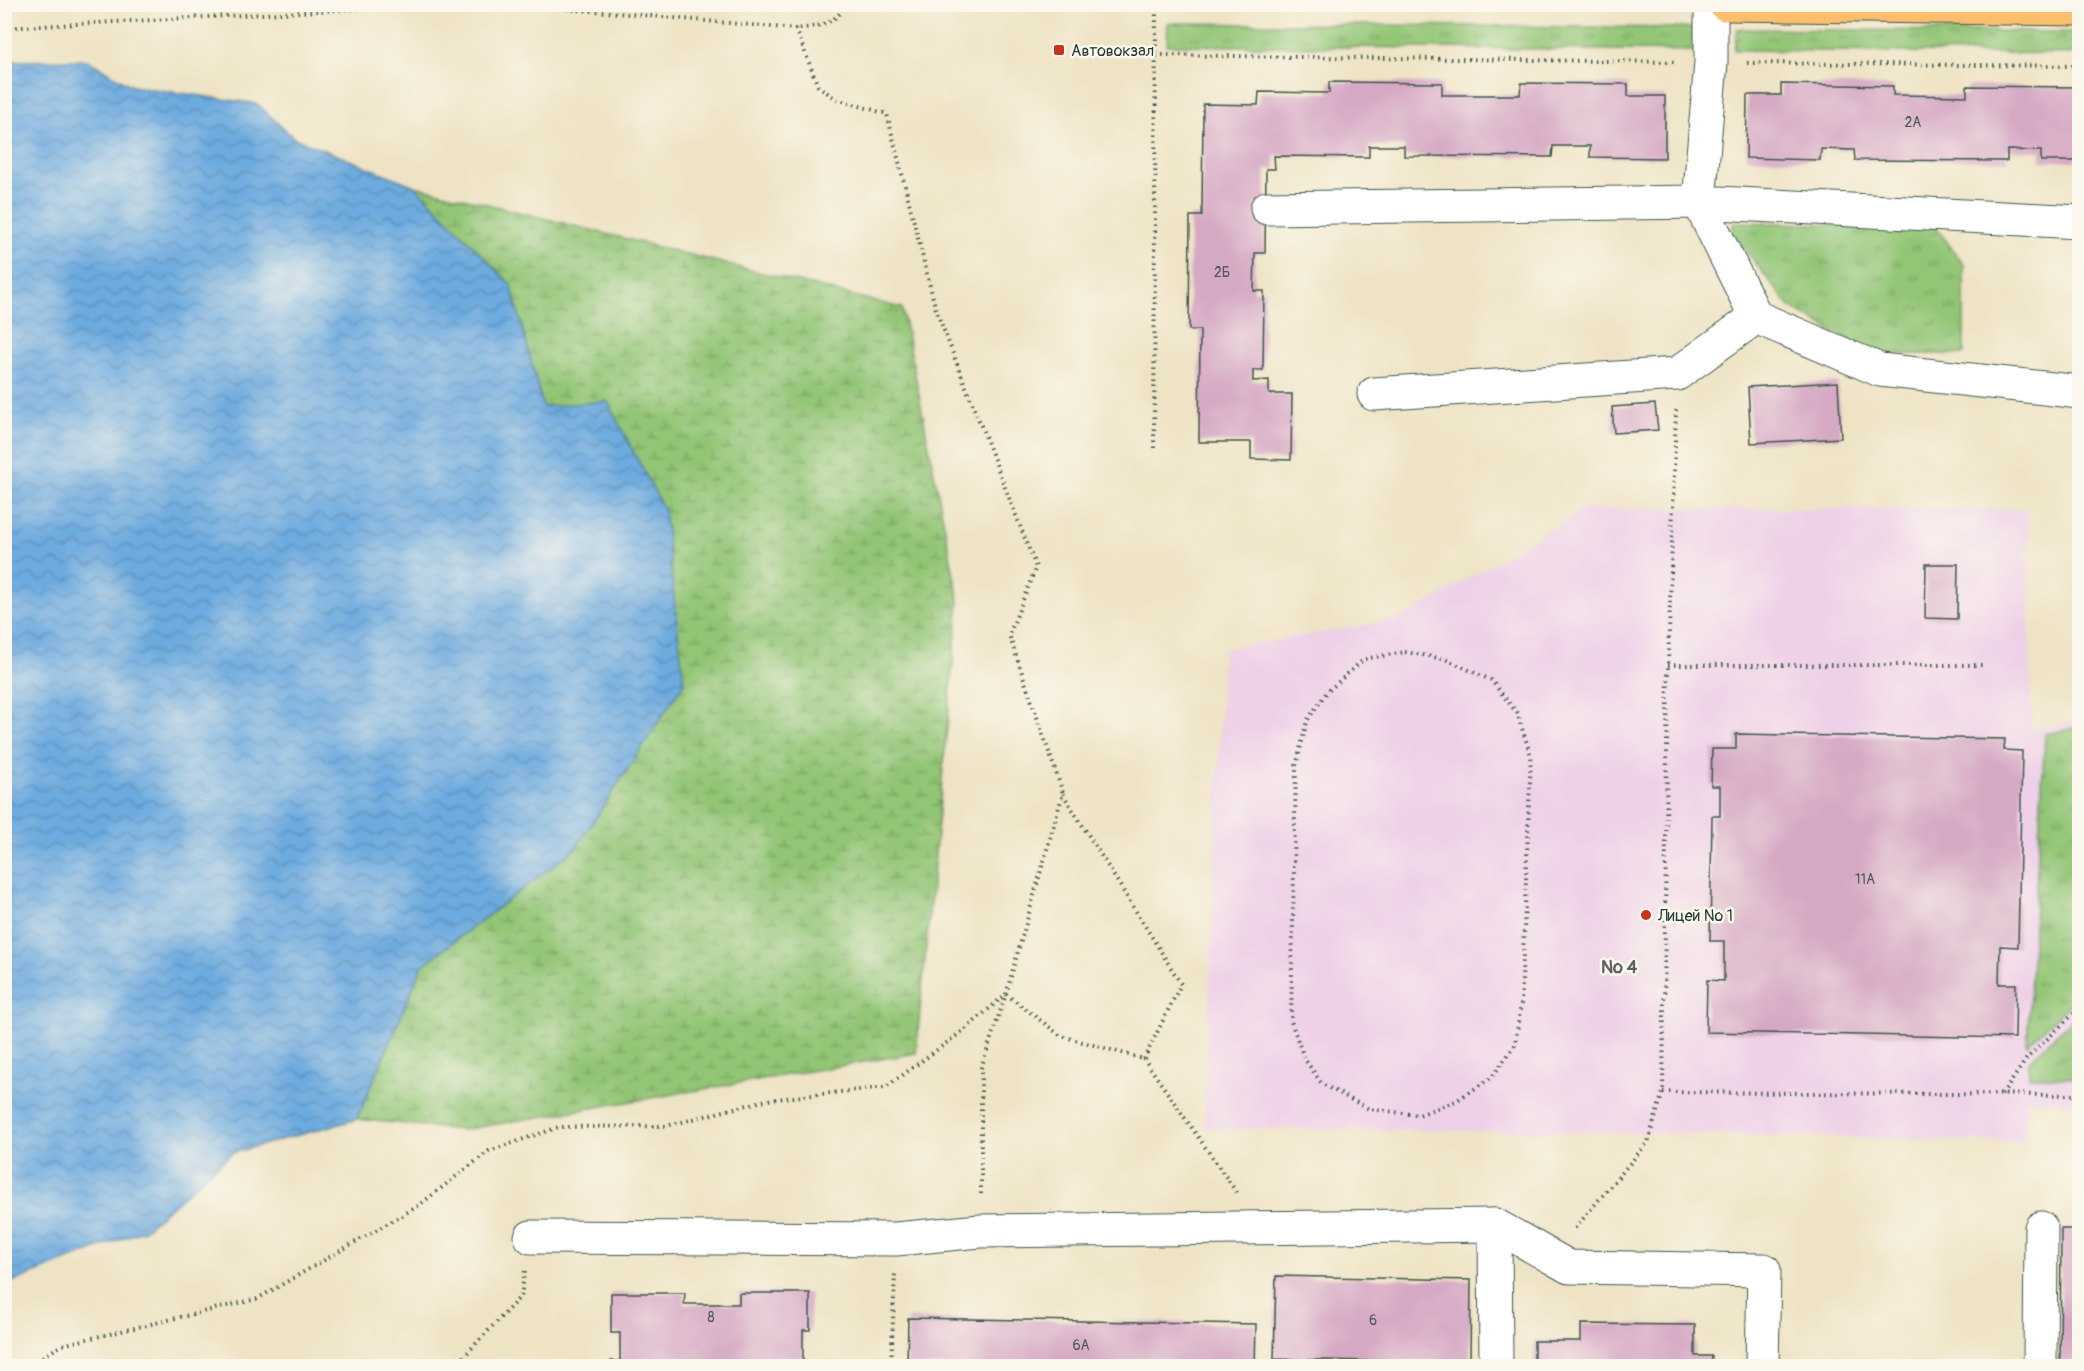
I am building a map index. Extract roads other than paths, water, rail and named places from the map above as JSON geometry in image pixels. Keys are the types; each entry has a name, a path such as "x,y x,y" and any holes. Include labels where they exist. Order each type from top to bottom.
{"main road":[{"path":"1725,4 2079,9"}],"lane":[{"path":"1711,4 1711,63 1699,202 1756,317 1880,370 2079,392"},
{"path":"1267,208 1699,202 2079,222"},
{"path":"1374,393 1677,374 1756,317"},
{"path":"1495,1225 1496,1366"},
{"path":"531,1237 897,1239 980,1231 1495,1225 1569,1267 1764,1270 1762,1366"},
{"path":"2040,1366 2041,1228"}],"water":[{"path":"87,60 132,86 257,104 294,138 415,186 511,285 543,407 607,401 664,510 684,683 576,848 422,966 357,1119 232,1153 144,1230 5,1285 5,61"}],"place":[{"name":"Автовокзал","path":"1059,50"},
{"name":"Лицей № 1","path":"1646,915"}],"district":[{"name":"№ 4","path":"1619,967"}]}
